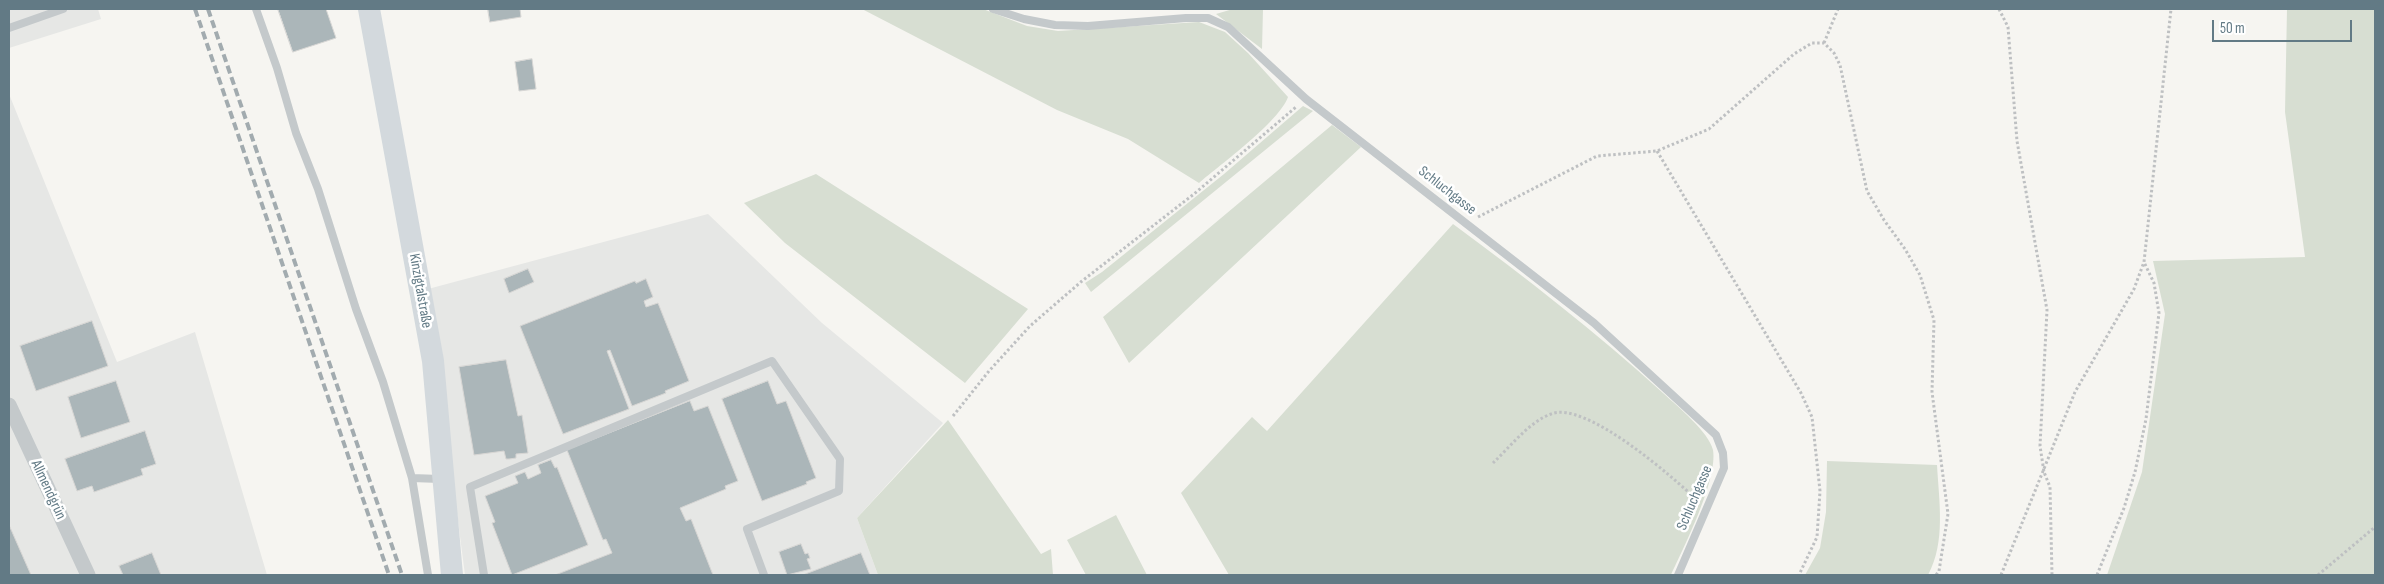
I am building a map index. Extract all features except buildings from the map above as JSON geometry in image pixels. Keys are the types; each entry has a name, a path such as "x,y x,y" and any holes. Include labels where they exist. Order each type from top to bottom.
{"main road":[{"name":"Kinzigtalstraße","path":"368,9 433,361 452,575"}],"street":[{"name":"Allmendgrün","path":"9,405 88,575"}],"lane":[{"path":"9,28 63,9"},
{"path":"256,9 277,68 296,133 318,189 356,309 383,382 412,478 428,575"},
{"name":"Schluchgasse","path":"993,9 1024,19 1055,25 1088,26 1208,18 1228,27 1306,99 1594,323 1716,435 1723,453 1724,468 1678,575"},
{"path":"484,575 470,487 772,361 840,459 838,491 747,529 764,575"},
{"path":"412,478 444,479"}],"path":[{"path":"1824,43 1838,9"},
{"path":"1999,9 2008,27 2017,141 2047,310 2040,446 2044,472 2050,487 2052,575"},
{"path":"2001,575 2075,392 2134,289 2144,262 2171,9"},
{"path":"1466,223 1597,156 1657,151 1709,129 1794,54 1812,43 1824,43 1834,53 1840,65 1867,191 1884,220 1905,248 1920,275 1934,320 1932,392 1948,514 1936,575"},
{"path":"952,416 989,371 1030,326 1082,281 1194,194 1306,99"},
{"path":"1657,151 1796,385 1812,417 1820,490 1817,537 1799,575"},
{"path":"2097,575 2124,508 2135,472 2146,419 2159,313 2154,284 2144,262"},
{"path":"1493,463 1534,424 1552,413 1569,412 1603,426 1686,490 1706,509"},
{"path":"2318,575 2375,528"}],"shaded area":[{"path":"9,9 98,9 101,19 9,48"},
{"path":"862,9 983,9 1027,26 1058,31 1199,22 1225,32 1248,53 1288,97 1262,130 1199,183 1128,139 1057,110"},
{"path":"1233,9 1263,9 1262,49 1216,14"},
{"path":"2287,9 2375,9 2375,575 2107,575 2142,472 2165,314 2153,261 2305,257 2285,112"},
{"path":"9,94 117,362 195,332 267,575 9,575"},
{"path":"1303,106 1313,111 1091,292 1085,283 1102,272 1224,174"},
{"path":"1332,125 1361,147 1129,363 1103,317"},
{"path":"816,174 1028,309 965,383 785,243 744,203"},
{"path":"708,214 822,323 943,423 857,518 878,575 465,575 428,289"},
{"path":"1453,224 1534,285 1638,370 1699,427 1710,443 1713,450 1713,463 1705,495 1699,513 1671,575 1229,575 1181,493 1252,417 1267,431"},
{"path":"948,420 1041,554 1051,549 1053,575 878,575 857,518"},
{"path":"1827,461 1937,465 1940,507 1939,535 1934,562 1928,575 1805,575 1820,548 1826,512"},
{"path":"1116,515 1147,575 1086,575 1067,540"}],"railway":[{"path":"195,9 389,575"},
{"path":"208,9 402,575"}]}
